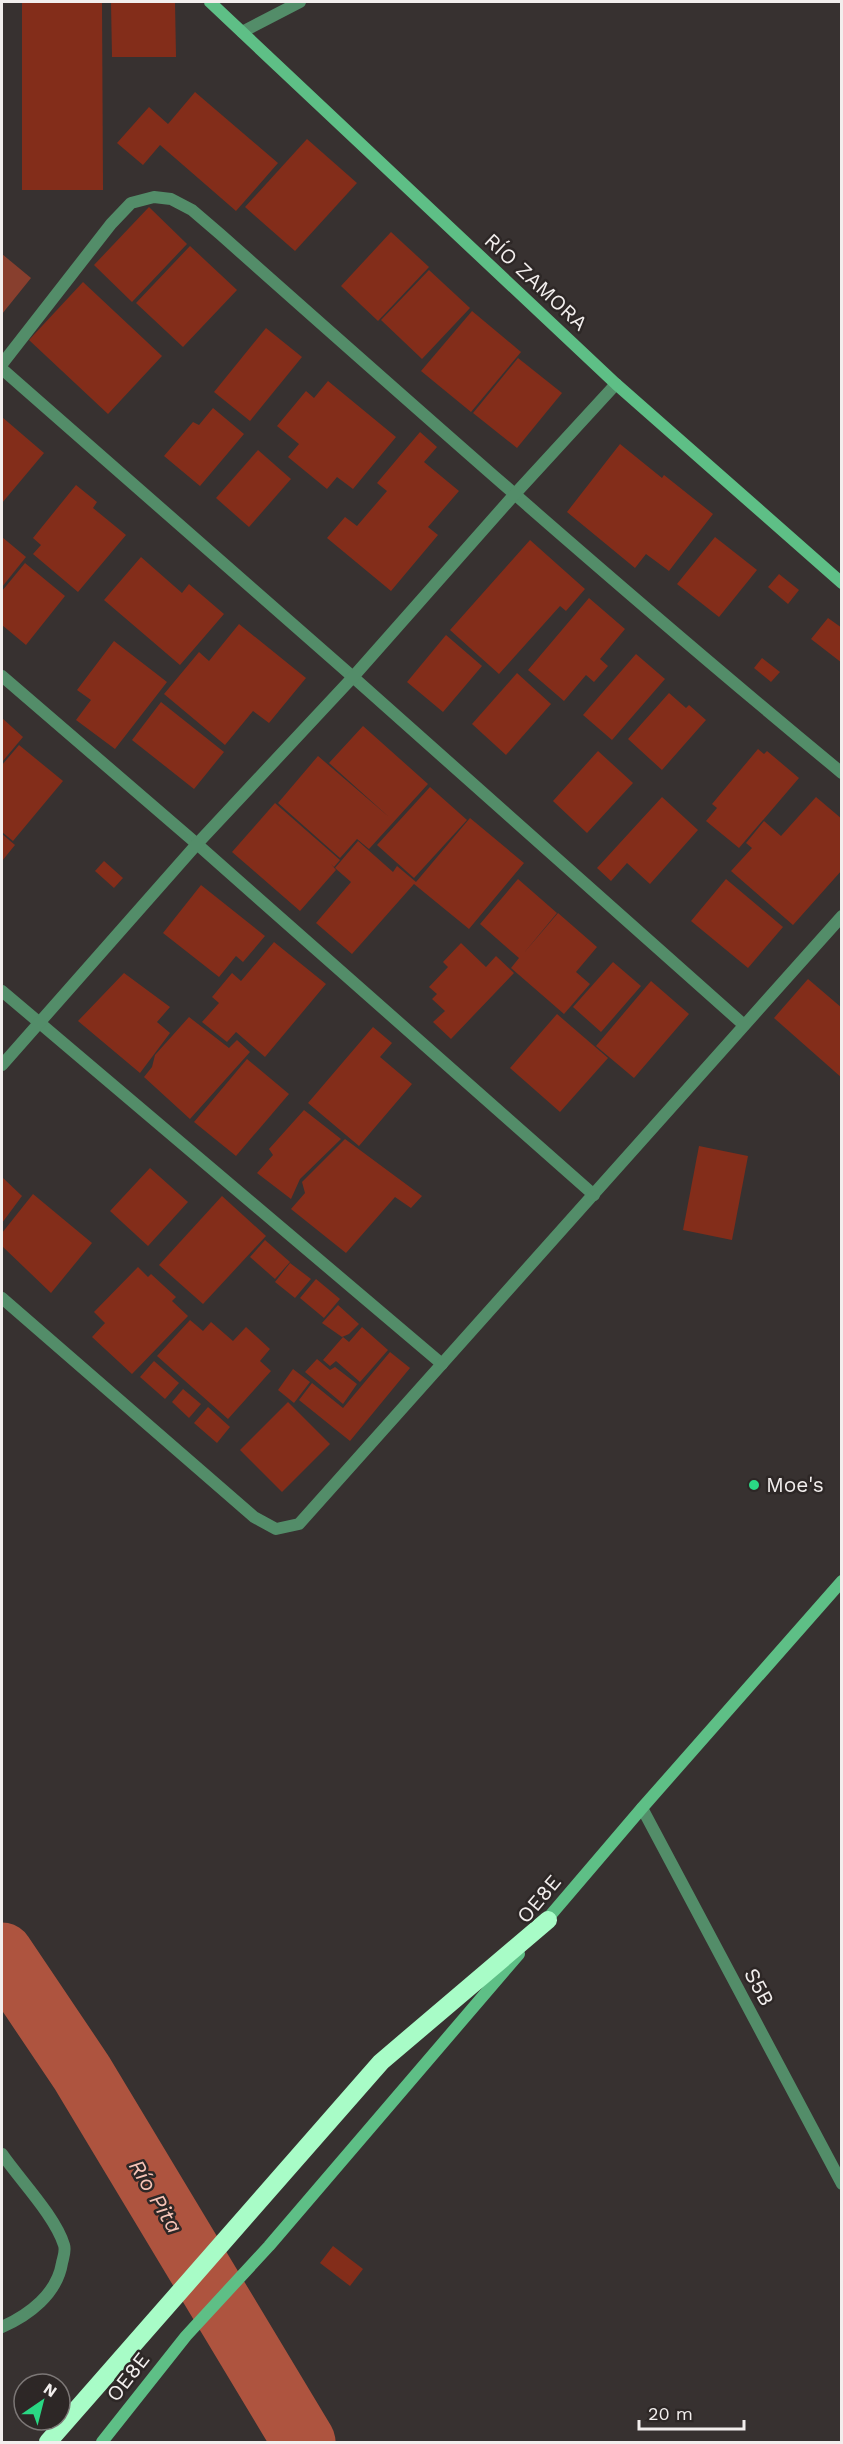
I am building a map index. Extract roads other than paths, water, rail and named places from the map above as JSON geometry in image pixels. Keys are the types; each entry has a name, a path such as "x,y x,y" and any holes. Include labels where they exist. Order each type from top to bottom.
{"highway":[{"path":"48,2442 381,2062 548,1920"}],"street":[{"name":"RÍO ZAMORA","path":"210,2 616,384 842,583"},
{"path":"242,32 300,2"},
{"path":"2,364 111,224 131,203 154,197 171,199 192,210 513,495 721,674 842,773"},
{"path":"2,369 744,1025"},
{"path":"2,1065 196,844 353,677 513,495 616,384"},
{"path":"2,676 594,1195"},
{"path":"2,1298 254,1517 276,1529 298,1524 842,916"},
{"path":"2,991 442,1364"},
{"name":"OE8E","path":"102,2442 186,2336 269,2246 642,1808 842,1581"},
{"name":"S5B","path":"642,1808 842,2184"},
{"path":"2,2154 54,2224 65,2247 60,2277 49,2295 16,2321 2,2326"}],"waterway":[{"name":"Río Pita","path":"2,1954 82,2073 304,2442"}],"place":[{"name":"Moe's","path":"754,1485"}]}
